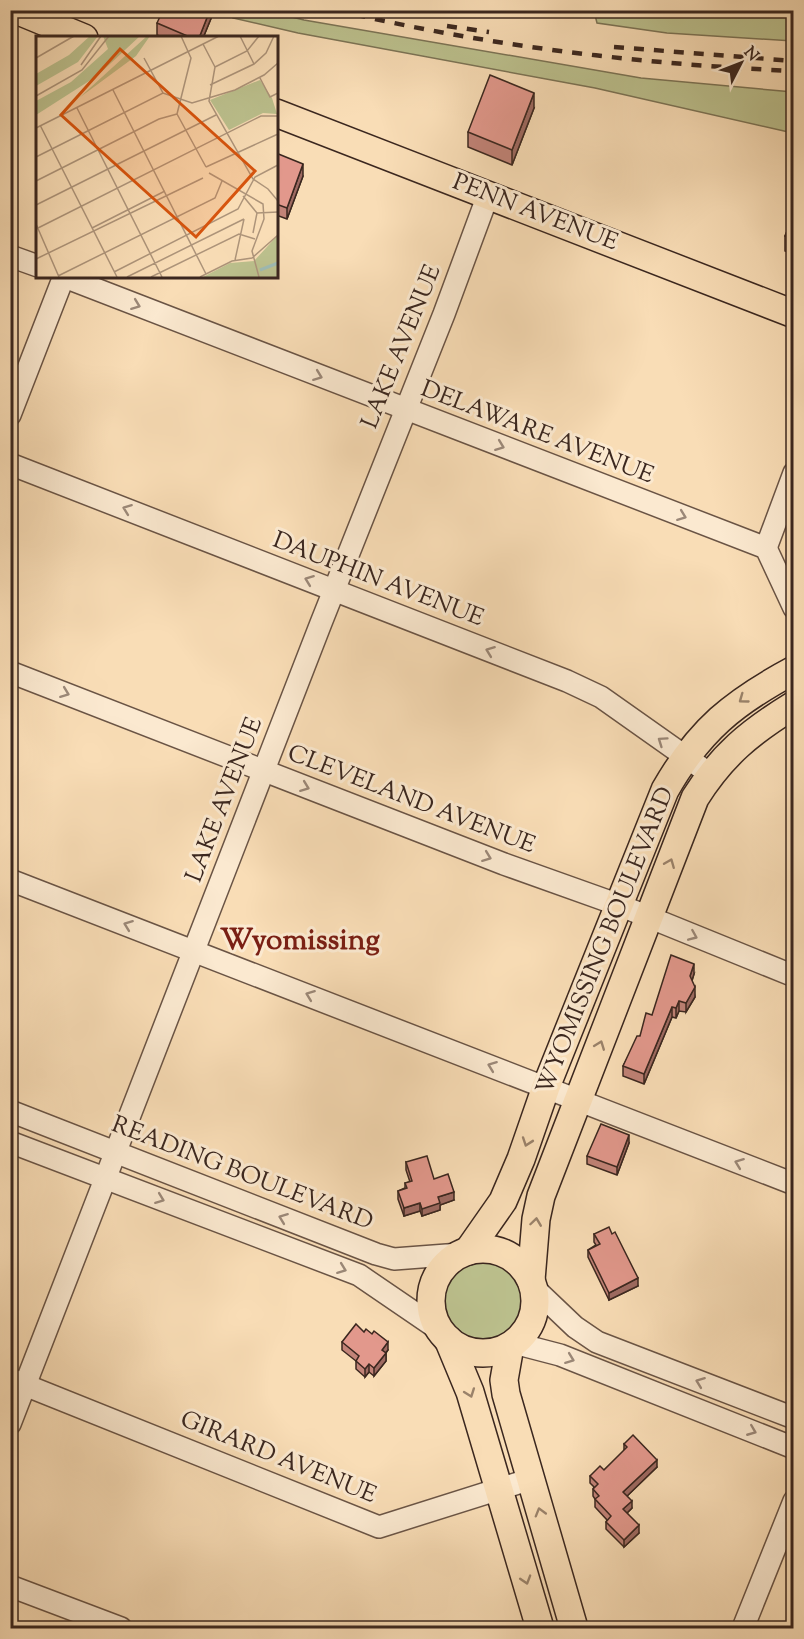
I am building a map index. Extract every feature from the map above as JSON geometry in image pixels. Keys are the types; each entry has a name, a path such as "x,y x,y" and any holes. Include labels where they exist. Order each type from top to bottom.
{"main road":[{"path":"16,10 79,36"},
{"name":"PENN AVENUE","path":"278,114 794,314"},
{"name":"WYOMISSING BOULEVARD","path":"464,1253 503,1202 521,1159 546,1087 665,790 686,758 729,709 746,696 794,670"},
{"name":"WYOMISSING BOULEVARD","path":"532,1284 536,1220 541,1196 695,798 710,774 743,739 794,705"},
{"path":"444,1335 467,1351 481,1353 512,1345 524,1334 534,1315 532,1284 523,1268 505,1254 491,1250 464,1253 441,1271 433,1288 432,1308 444,1335 470,1392 540,1629"},
{"path":"512,1345 505,1372 506,1394 574,1629"}],"street":[{"name":"LAKE AVENUE","path":"10,1424 18,1382 105,1178 404,409 444,314 488,195"},
{"path":"10,256 36,266"},
{"path":"10,415 62,278"},
{"name":"DELAWARE AVENUE","path":"68,278 766,548"},
{"name":"DAUPHIN AVENUE","path":"10,464 567,681 601,697 710,774"},
{"path":"794,473 766,548 794,608"},
{"name":"CLEVELAND AVENUE","path":"10,672 504,864 619,905 794,976"},
{"path":"10,880 794,1184"},
{"name":"READING BOULEVARD","path":"10,1110 376,1254 394,1259 464,1253"},
{"path":"10,1142 359,1275 444,1335"},
{"path":"532,1284 575,1327 597,1342 794,1418"},
{"path":"512,1345 560,1355 794,1448"},
{"name":"GIRARD AVENUE","path":"18,1382 379,1527 531,1479"},
{"path":"743,1629 794,1501"},
{"path":"10,1586 121,1629"}],"green space":[{"path":"235,11 268,11 304,20 641,78 793,92 793,133 595,88 298,33 233,18"},
{"path":"594,11 793,11 793,41 667,33 597,23"},
{"path":"475,1259 491,1259 506,1266 517,1277 524,1292 521,1316 512,1329 491,1341 475,1341 460,1334 449,1323 442,1308 442,1292 449,1277 460,1266"}],"building":[{"path":"163,10 210,10 200,36 187,36 157,23"},
{"path":"490,75 534,93 512,150 468,132"},
{"path":"278,154 303,164 287,208 278,205"},
{"path":"794,215 794,239 785,236"},
{"path":"671,955 694,964 690,976 695,987 686,1003 679,1001 676,1008 672,1007 644,1074 623,1066 637,1036 640,1036 646,1013 652,1015"},
{"path":"601,1124 629,1135 617,1167 587,1156"},
{"path":"427,1156 434,1179 448,1174 454,1192 438,1197 440,1203 422,1209 420,1203 404,1208 398,1191 407,1188 405,1183 412,1181 406,1162"},
{"path":"609,1227 612,1234 615,1232 638,1278 609,1293 588,1250 600,1244 594,1234"},
{"path":"356,1324 364,1332 366,1329 372,1334 374,1331 388,1342 382,1350 386,1353 374,1368 369,1364 365,1369 356,1361 359,1356 342,1342"},
{"path":"633,1435 657,1460 623,1492 632,1501 623,1509 639,1525 624,1540 606,1522 611,1516 595,1499 599,1496 593,1489 598,1484 590,1476 600,1466 604,1470 627,1447 624,1444"}],"railway":[{"path":"336,10 449,34 564,51 679,64 794,71"},
{"path":"447,26 489,32"},
{"path":"614,47 794,61"}],"district":[{"name":"Wyomissing","path":"300,941"}]}
